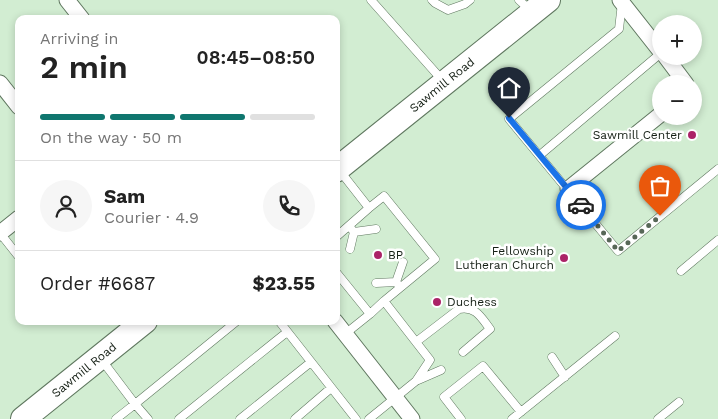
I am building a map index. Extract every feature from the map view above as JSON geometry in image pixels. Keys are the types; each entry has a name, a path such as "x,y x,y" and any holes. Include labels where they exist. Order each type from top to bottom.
{"main road":[{"name":"Sawmill Road","path":"340,167 444,83 533,4"},
{"name":"Sawmill Road","path":"23,419 140,325"}],"street":[{"path":"67,0 79,15"},
{"path":"622,1 652,40"},
{"path":"671,65 679,75"},
{"path":"0,83 15,102"},
{"path":"568,189 652,121"},
{"path":"2,229 15,221"},
{"path":"338,325 412,419"}],"lane":[{"path":"371,0 444,83"},
{"path":"432,0 448,10 465,4 470,0"},
{"path":"622,1 619,29 509,118 618,251 718,169"},
{"path":"540,155 652,60"},
{"path":"340,173 369,208"},
{"path":"340,235 351,229 369,208 384,196 435,259 398,285 384,301 346,334"},
{"path":"2,229 15,250"},
{"path":"351,229 376,229"},
{"path":"350,249 351,229"},
{"path":"681,271 718,240"},
{"path":"398,285 403,262"},
{"path":"340,277 370,314"},
{"path":"376,283 398,285"},
{"path":"384,301 430,360 416,381"},
{"path":"416,342 459,309 471,309 478,313 490,329 463,352"},
{"path":"116,419 232,325"},
{"path":"281,325 356,419"},
{"path":"179,419 287,332"},
{"path":"512,419 615,336"},
{"path":"99,357 148,419"},
{"path":"552,357 565,377"},
{"path":"240,419 311,362"},
{"path":"461,419 444,397 483,366 521,412"},
{"path":"369,419 416,381 441,370"},
{"path":"295,419 331,388"},
{"path":"658,419 679,402"}],"way so far":[{"path":"581,205 618,251 660,216"}],"place":[{"name":"Sawmill Center","path":"692,135"},
{"name":"BP","path":"378,255"},
{"name":"Fellowship Lutheran Church","path":"564,258"},
{"name":"Duchess","path":"437,302"}],"route":[{"path":"509,118 581,205"}]}
